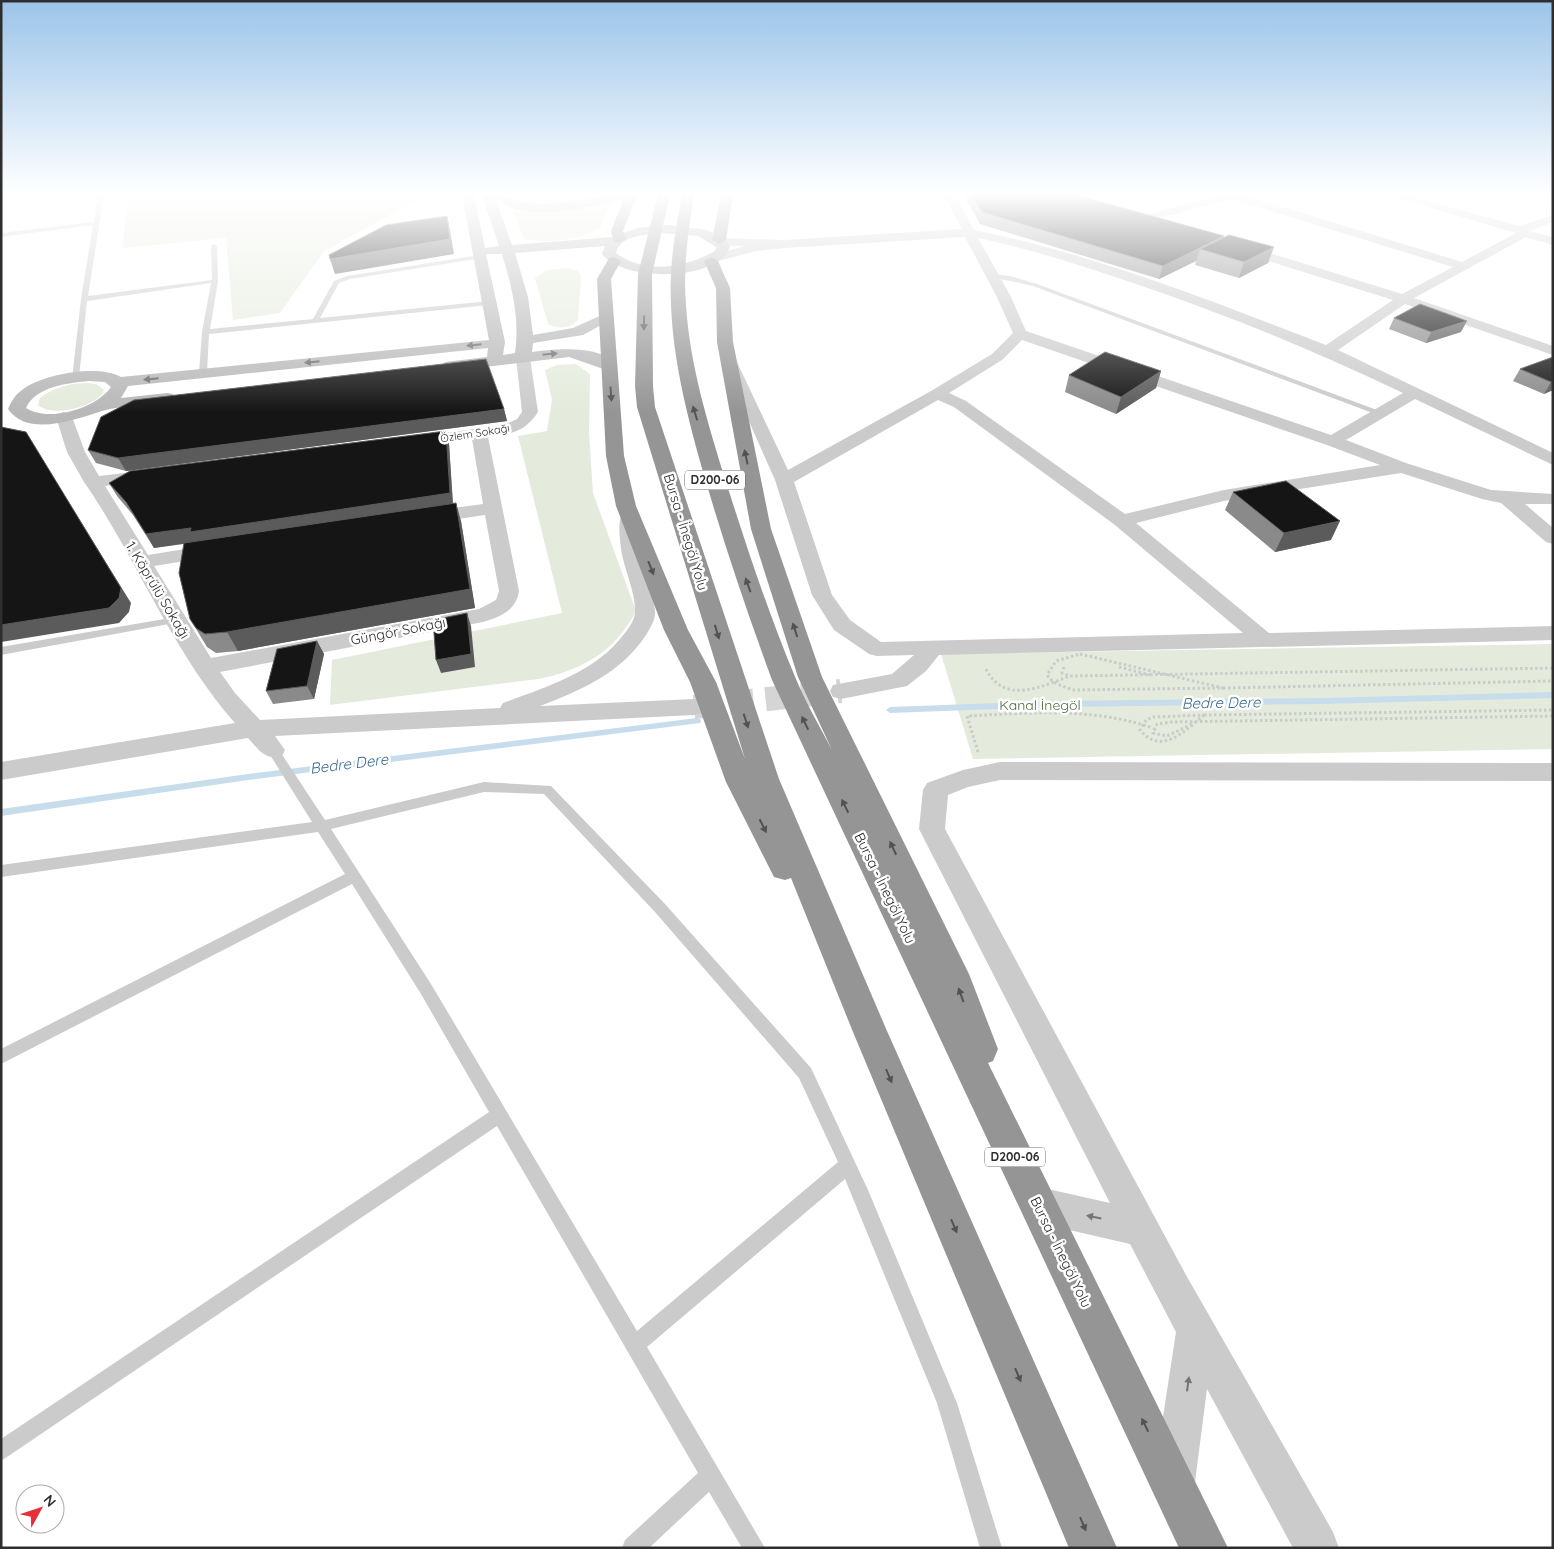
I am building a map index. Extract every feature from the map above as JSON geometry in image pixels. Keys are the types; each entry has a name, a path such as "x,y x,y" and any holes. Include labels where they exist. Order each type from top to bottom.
{"highway":[{"path":"606,267 604,279 615,456 630,516 676,630 753,781 870,1032 1093,1548"},
{"name":"Bursa - İnegöl Yolu","path":"646,267 644,386 646,407 731,675 753,781"},
{"name":"Bursa - İnegöl Yolu","path":"679,267 676,292 681,339 692,402 738,558 784,680 839,764 1039,1205 1204,1548"},
{"path":"716,267 723,288 727,356 762,529 839,764"}],"main road":[{"path":"482,267 497,342 494,362"},
{"path":"511,267 527,340 522,358"},
{"path":"633,267 662,270 687,267"},
{"path":"10,389 46,384 75,377 102,376 118,382 562,336 577,332 606,318"},
{"path":"435,368 569,352 593,358 609,366"},
{"path":"102,406 118,393 120,387 118,382"},
{"path":"29,417 21,414 17,409 18,402 28,393 46,384"},
{"path":"1,418 64,417 102,406 180,397"}],"street":[{"path":"989,267 1020,334 1333,441 1400,467 1488,495 1507,498 1553,499"},
{"path":"1099,267 1194,299 1327,351 1553,460"},
{"path":"1302,267 1403,299 1553,351"},
{"path":"1327,351 1403,299 1460,267"},
{"path":"784,480 937,394 997,357 1020,334"},
{"path":"1532,344 1546,335"},
{"path":"727,356 784,480 822,595 842,625 877,649 1553,632"},
{"name":"Özlem Sokağı","path":"400,444 479,434 517,426 528,417 530,412 522,358"},
{"path":"937,394 960,404 1122,521 1264,640"},
{"path":"1333,441 1414,394"},
{"name":"1. Köprülü Sokağı","path":"64,417 76,452 205,667 228,699 273,750"},
{"name":"Güngör Sokağı","path":"205,667 483,615 504,606 509,600 509,591 479,434"},
{"path":"1122,521 1150,512 1225,497 1400,467"},
{"path":"93,482 162,473"},
{"path":"1507,498 1553,538"},
{"path":"405,521 493,508"},
{"path":"495,716 584,678 613,659 634,637 646,614 628,533 630,516"},
{"path":"141,562 239,547"},
{"path":"841,691 899,681 914,670 932,648"},
{"path":"1,771 252,728 694,707"},
{"path":"1317,1548 1141,1228 932,829 936,790 962,779 1000,771 1553,772"},
{"path":"1039,1205 1141,1228"},
{"path":"1173,1484 1196,1328"}],"lane":[{"path":"75,377 89,267"},
{"path":"203,373 206,332 215,281 215,267"},
{"path":"315,321 336,282 349,277 413,267"},
{"path":"993,276 1010,278 1035,285 1381,413"},
{"path":"84,299 215,281"},
{"path":"206,332 489,303"},
{"path":"1,651 176,620"},
{"path":"273,750 426,989 754,1548"},
{"path":"1,871 323,826 484,787 547,789 660,908 805,1073 848,1165 947,1403 991,1548"},
{"path":"1,1057 355,876"},
{"path":"1,1452 500,1114"},
{"path":"635,1345 848,1165"},
{"path":"633,1548 711,1476"}],"path":[{"path":"980,647 988,676 998,685 1008,689 1028,691 1070,676 1553,668"},
{"path":"1078,660 1084,659 1150,675"},
{"path":"1064,666 1062,672 1070,676"},
{"path":"1168,674 1223,688"},
{"path":"1053,682 1072,690 1553,681"},
{"path":"1204,716 1172,740 1161,742 1143,736 1140,730 1142,724 1154,717 1204,716 1553,710"},
{"path":"984,774 967,716 1054,713 1121,717 1153,728"},
{"path":"1197,722 1166,737 1157,736 1152,733 1153,728 1157,724 1172,722 1553,716"}],"green space":[{"path":"229,267 312,267 280,313 233,320"},
{"path":"569,268 578,271 581,276 578,320 568,327 556,327 548,324 535,278 547,270"},
{"path":"576,364 590,374 589,433 593,493 636,611 628,625 618,638 596,657 555,675 539,679 330,705 332,660 562,613 518,436 547,431 552,400 545,370 557,365"},
{"path":"88,383 96,384 104,390 100,396 84,406 53,411 38,405 40,398 57,388"},
{"name":"Kanal İnegöl","path":"1553,644 1553,749 973,759 941,654"}],"building":[{"path":"1420,304 1467,321 1431,332 1394,318"},
{"path":"1105,352 1161,371 1121,397 1069,375"},
{"path":"1553,357 1553,381 1551,382 1520,369"},
{"path":"486,359 504,409 118,458 88,450 101,417 134,400"},
{"path":"1,427 26,432 121,588 119,598 109,608 1,625"},
{"path":"446,431 450,493 190,532 191,528 146,534 126,502 109,483 130,471"},
{"path":"1286,481 1340,521 1284,533 1233,492"},
{"path":"456,503 470,589 227,632 205,634 196,628 190,619 179,573 184,543"},
{"path":"467,613 471,654 436,660 433,620"},
{"path":"317,641 307,686 266,691 277,649"}],"waterway":[{"name":"Bedre Dere","path":"890,710 1054,704 1323,701 1553,695"},
{"name":"Bedre Dere","path":"1,813 248,777 697,721"}],"tunnel":[{"path":"694,707 841,691"}]}
